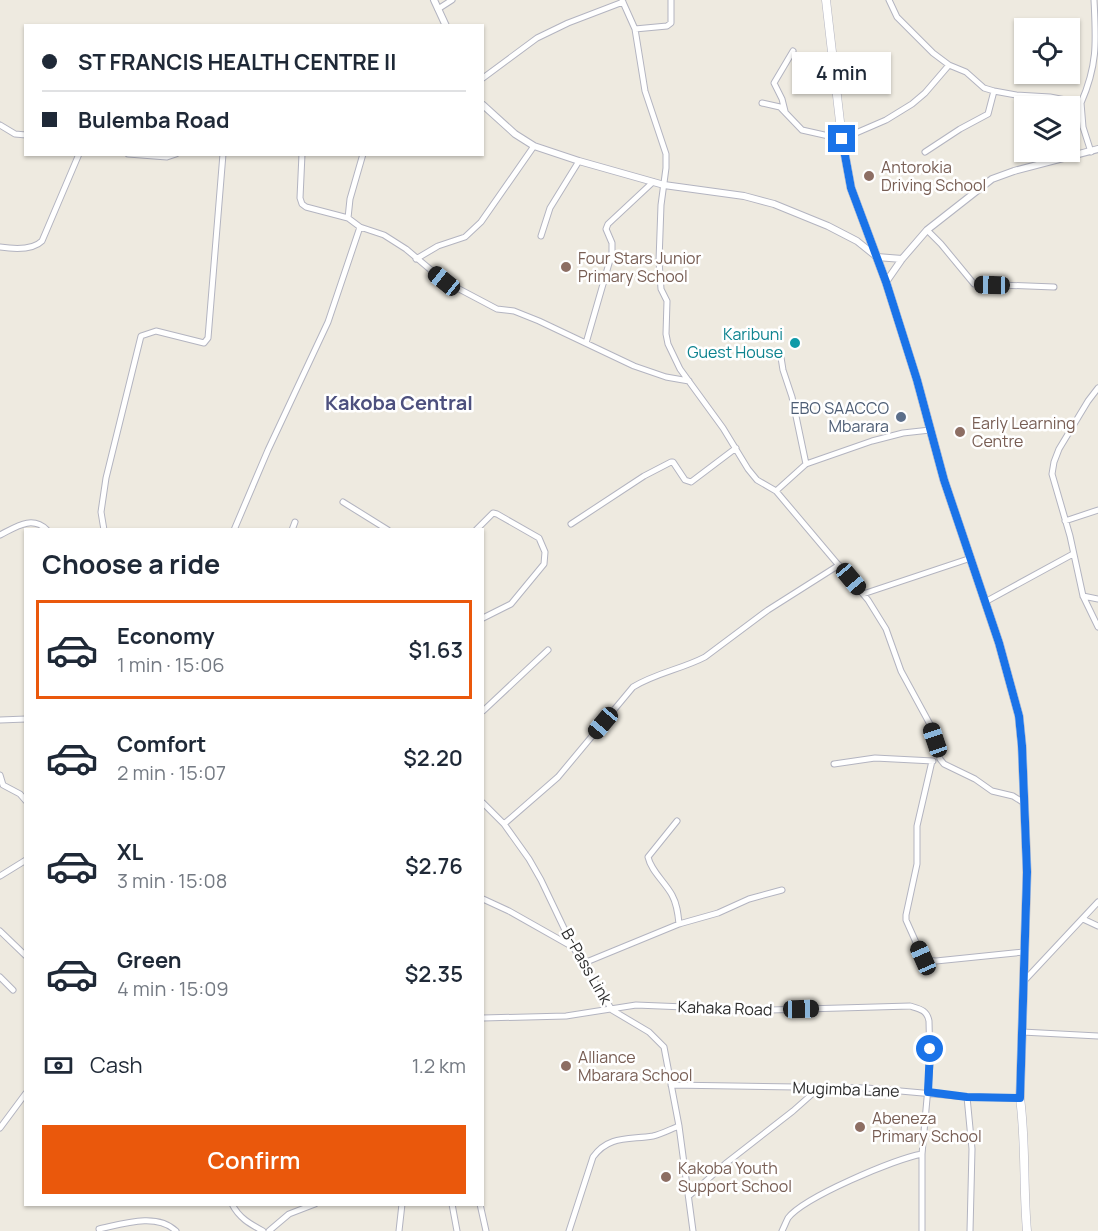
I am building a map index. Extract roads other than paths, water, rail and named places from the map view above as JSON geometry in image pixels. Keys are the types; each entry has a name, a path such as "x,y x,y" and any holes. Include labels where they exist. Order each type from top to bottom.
{"main road":[{"path":"826,0 842,139 851,188 886,282 944,480 999,643 1019,716 1027,872 1020,1098 1028,1231"}],"street":[{"path":"434,0 445,24"},
{"path":"438,9 452,0"},
{"path":"635,29 667,26 671,23 671,0"},
{"path":"889,0 897,16 933,53 949,65 966,72 984,88 1081,102"},
{"path":"886,282 927,230 992,179 1095,150 1083,127 1081,102 1096,63 1095,0"},
{"path":"484,77 537,38 623,1 635,29 645,91 666,154 659,261 661,289 667,302 666,334 672,354 736,448 747,469 757,480 776,491 880,616 901,671 932,728 940,759 944,764 975,779 987,788 1013,796 1024,803"},
{"path":"785,111 783,99 774,83 793,51"},
{"path":"762,103 780,107 802,130 842,139 886,120 912,104 925,93 949,65"},
{"path":"925,152 988,114 994,91"},
{"path":"484,106 509,129 534,146 664,185 744,196 774,204 828,226 856,241 877,257 902,259"},
{"path":"0,125 15,134 24,135"},
{"path":"416,260 438,246 465,237 477,226 534,146"},
{"path":"0,247 9,249 34,246 42,241 77,156"},
{"path":"155,156 171,156"},
{"path":"104,528 101,512 106,478 141,336 156,331 204,343 208,338 223,156"},
{"path":"302,156 300,198 306,207 348,218 360,227 384,235 406,249 416,260 444,281 497,309 513,311 531,318 634,366 689,381"},
{"path":"348,218 362,156"},
{"path":"540,236 550,208 579,161"},
{"path":"586,343 613,248 606,229 608,224 653,182"},
{"path":"235,528 267,450 328,322 360,227"},
{"path":"927,230 974,284 1054,287"},
{"path":"780,351 806,464"},
{"path":"1098,388 1084,407 1053,462 1053,482 1083,596 1098,627"},
{"path":"776,491 806,464 872,441 903,433 930,430"},
{"path":"572,524 644,476 671,462 685,480 691,482 736,448"},
{"path":"343,502 385,528"},
{"path":"1065,521 1098,510"},
{"path":"478,528 493,513 497,514 539,538 545,552 544,564 511,604 484,618"},
{"path":"0,535 27,523 36,522 44,528"},
{"path":"292,528 296,522"},
{"path":"985,602 1073,554"},
{"path":"863,594 971,558"},
{"path":"504,824 558,777 633,687 647,679 705,657 768,610 839,565"},
{"path":"1083,596 1098,599"},
{"path":"484,710 548,650"},
{"path":"0,720 24,719"},
{"path":"834,764 875,758 932,761 940,759"},
{"path":"932,761 917,826 917,864 906,915 906,920 923,958 936,962 1024,952"},
{"path":"0,775 3,785 24,799"},
{"name":"B-Pass Link","path":"484,804 504,824 541,880 573,947 612,1010 659,1039 667,1053 693,1231"},
{"path":"677,821 648,860 672,895 677,907 679,924"},
{"path":"0,876 24,861"},
{"path":"584,963 679,924 782,890"},
{"path":"484,899 573,947"},
{"path":"1023,983 1098,902"},
{"path":"1083,919 1098,926"},
{"path":"0,931 24,954"},
{"path":"0,977 13,990"},
{"name":"Kahaka Road","path":"484,1018 566,1016 636,1005 736,1011 910,1006 922,1009 928,1014 930,1065 922,1154 922,1231"},
{"path":"1022,1032 1098,1036"},
{"name":"Mugimba Lane","path":"671,1085 867,1088 967,1097 1020,1098"},
{"path":"689,1196 820,1087"},
{"path":"0,1128 24,1096"},
{"path":"967,1097 972,1149 970,1231"},
{"path":"569,1231 593,1157 600,1148 619,1139 657,1135 679,1126"},
{"path":"782,1231 789,1217 805,1204 853,1179 908,1157 922,1154"},
{"path":"233,1206 244,1220 263,1231"},
{"path":"269,1231 289,1214 310,1206"},
{"path":"399,1231 402,1206"},
{"path":"452,1206 458,1231"},
{"path":"480,1206 486,1231"},
{"path":"99,1229 144,1221 165,1223 176,1231"}],"place":[{"name":"Antorokia Driving School","path":"869,176"},
{"name":"Four Stars Junior Primary School","path":"566,267"},
{"name":"Karibuni Guest House","path":"795,343"},
{"name":"EBO SAACCO Mbarara","path":"901,417"},
{"name":"Early Learning Centre","path":"960,432"},
{"name":"Alliance Mbarara School","path":"566,1066"},
{"name":"Abeneza Primary School","path":"860,1127"},
{"name":"Kakoba Youth Support School","path":"666,1177"}],"district":[{"name":"Kakoba Central","path":"399,403"}]}
